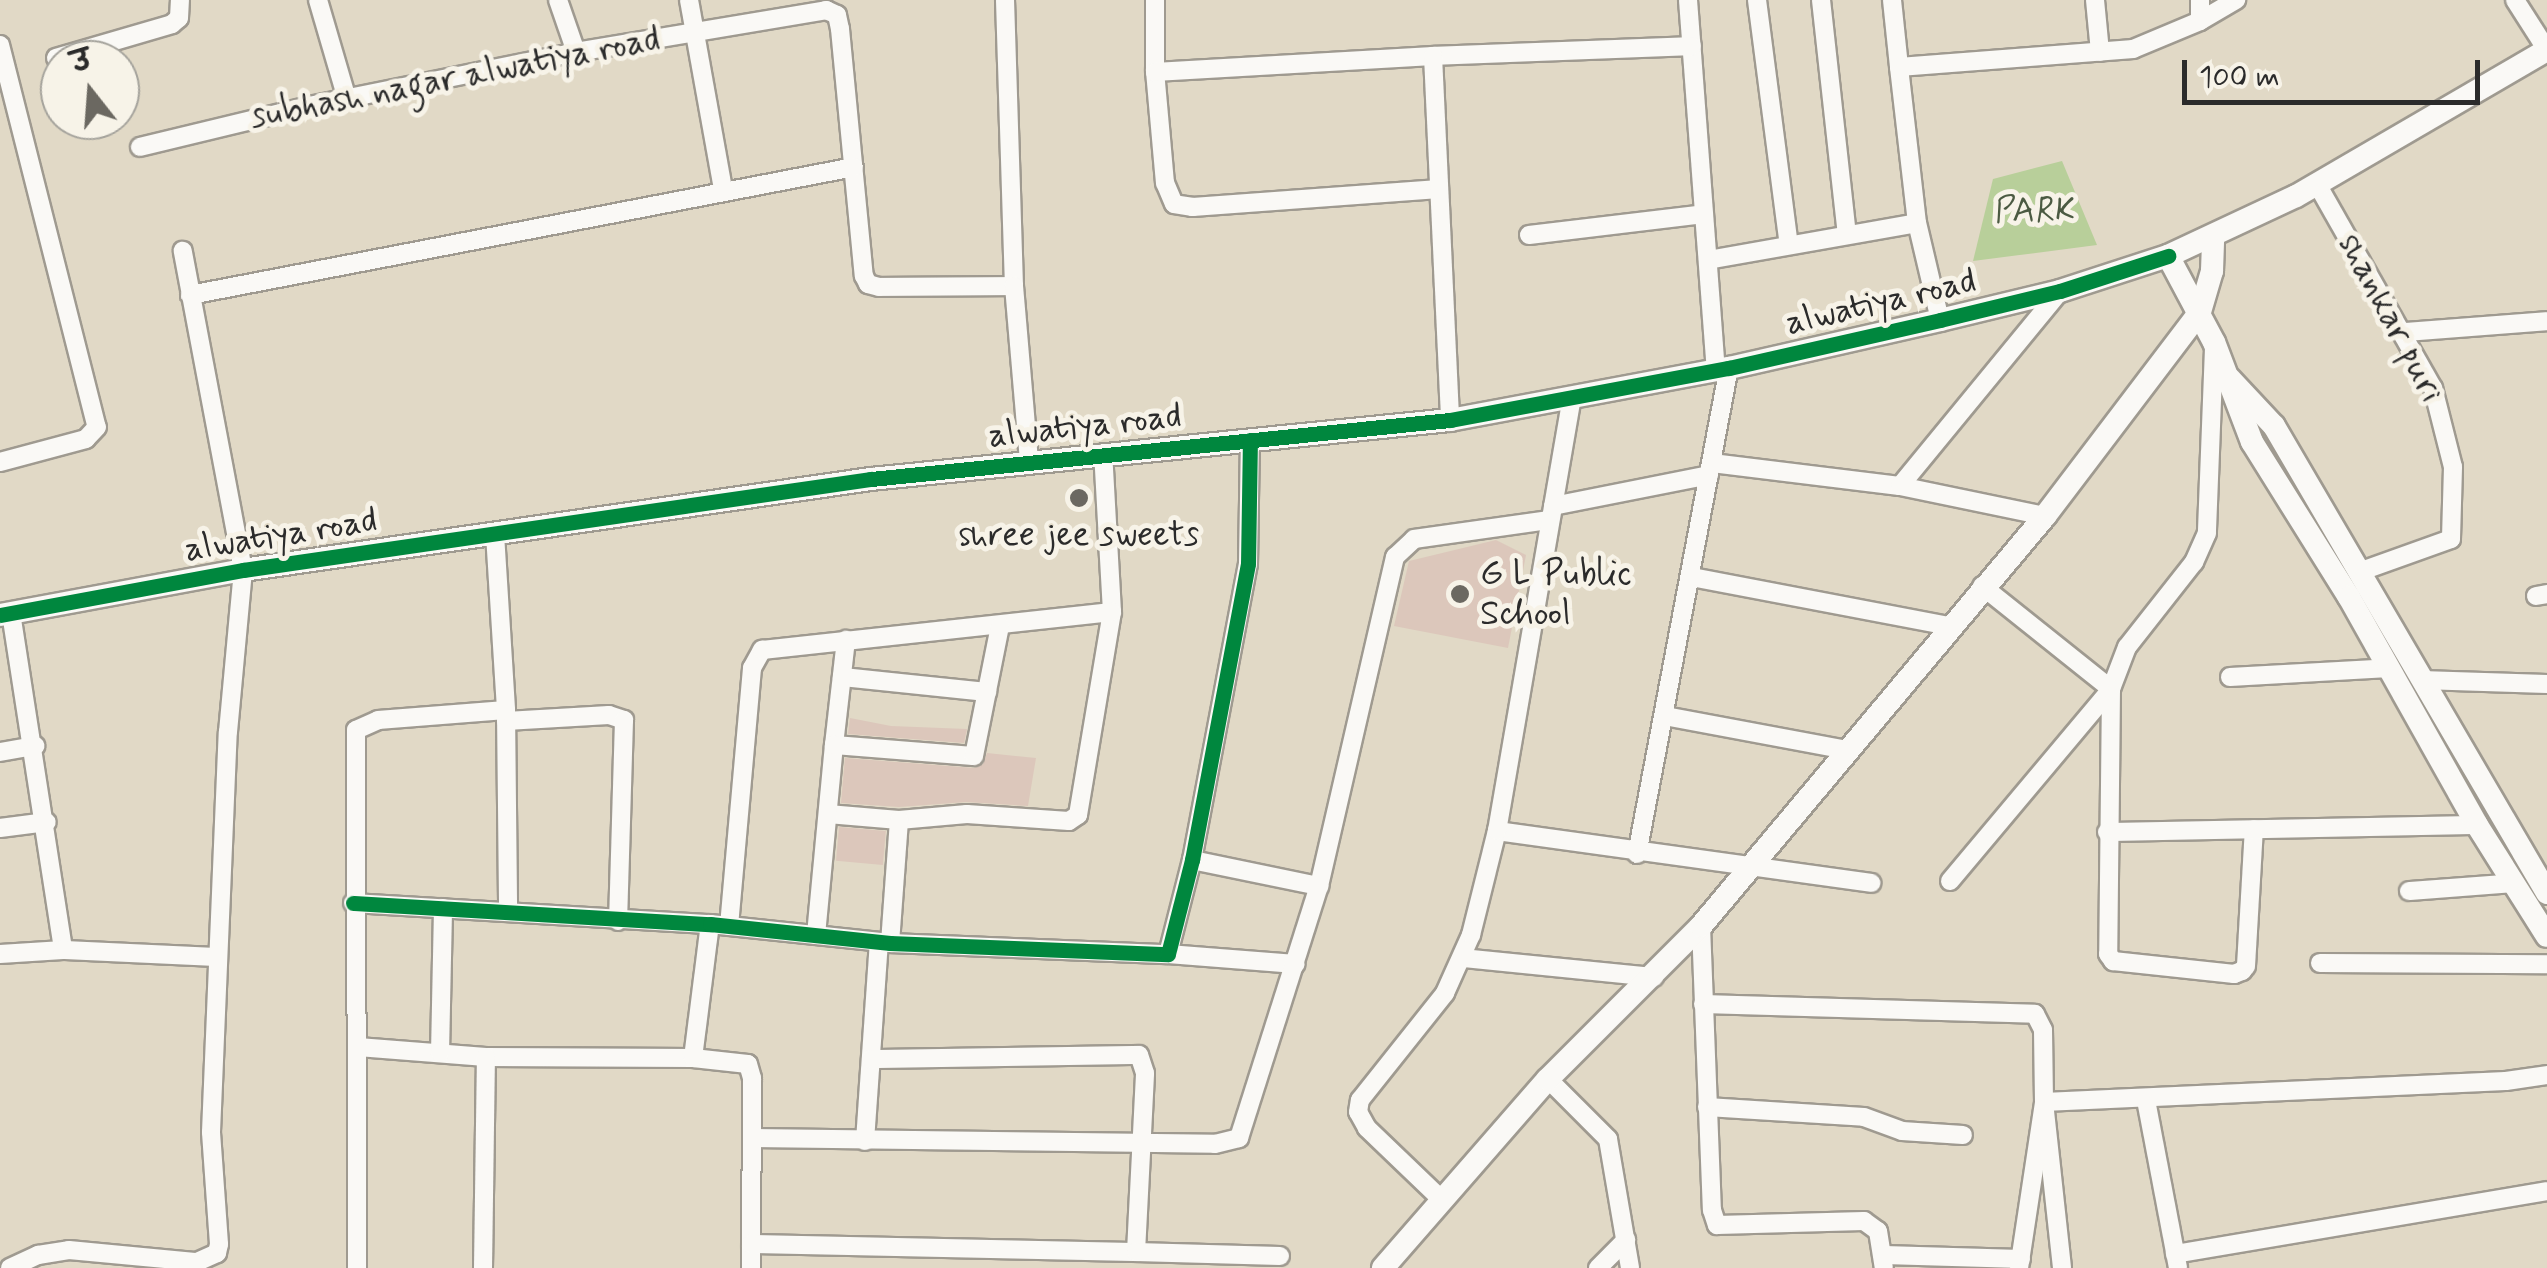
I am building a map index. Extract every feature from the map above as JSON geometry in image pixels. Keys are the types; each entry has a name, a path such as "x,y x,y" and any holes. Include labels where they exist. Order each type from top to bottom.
{"street":[{"path":"117,40 172,24 179,18 180,0"},
{"path":"318,0 347,98"},
{"path":"558,0 576,52"},
{"path":"689,0 723,189"},
{"path":"1005,0 1014,286 1029,461"},
{"path":"1155,0 1155,72 1165,183 1174,204 1193,207 1439,188"},
{"path":"1638,854 1692,577 1723,369 1708,260 1688,0"},
{"path":"1757,0 1789,246"},
{"path":"1822,0 1846,236"},
{"path":"1892,0 1918,223 1940,320"},
{"path":"2095,0 2100,52"},
{"path":"2200,0 2200,21"},
{"path":"1898,67 2133,49 2200,21 2236,0"},
{"path":"2515,0 2547,50"},
{"name":"subhash nagar alwatiya road","path":"140,147 347,98 813,10 836,15 868,284 1014,286"},
{"path":"0,44 97,427 86,439 0,462"},
{"path":"1155,72 1692,46"},
{"name":"alwatiya road","path":"6,614 243,570 871,479 1450,420 1723,369 2060,291 2213,239 2317,184 2547,50"},
{"path":"1433,56 1450,420"},
{"path":"190,295 723,189 854,167"},
{"name":"shankar puri","path":"2317,184 2406,332 2441,406 2453,467 2455,532 2442,545 2359,572"},
{"path":"1529,235 1704,214"},
{"path":"1708,260 1918,223"},
{"path":"1383,1268 1548,1079 1701,926 1982,586 2045,516 2200,312 2212,271 2213,239"},
{"path":"10,1268 57,1251 117,1260 198,1262 217,1253 211,1132 228,732 243,570 183,252"},
{"path":"2168,256 2214,342 2252,442 2389,668 2477,825 2547,936"},
{"path":"1900,486 2060,291"},
{"path":"2406,332 2547,321"},
{"path":"2214,342 2207,533 2194,562 2126,647 2111,689 2108,954 2113,961 2234,974 2246,966 2254,829"},
{"path":"2227,376 2274,426 2547,893"},
{"path":"1442,1200 1366,1128 1358,1112 1360,1100 1444,993 1463,958 1497,830 1572,396"},
{"path":"1168,954 1192,860 1248,564 1250,440"},
{"path":"828,814 899,820 968,814 1068,821 1078,816 1112,612 1103,453"},
{"path":"752,1138 1215,1144 1239,1138 1319,886 1395,557 1414,539 1552,513 1710,469 1900,486 2045,516"},
{"path":"495,534 506,715 508,912"},
{"path":"1692,577 1949,626"},
{"path":"1982,586 2111,689"},
{"path":"694,1058 720,925 755,657 771,647 1112,612"},
{"path":"6,614 35,746 63,950"},
{"path":"834,744 974,756 1000,626"},
{"path":"816,935 846,640"},
{"path":"2230,677 2389,668"},
{"path":"842,677 987,692"},
{"path":"2421,680 2547,684"},
{"path":"1950,881 2111,689"},
{"path":"357,1268 358,1047 353,903 356,730 378,720 506,715 609,715 624,720 618,921"},
{"path":"1665,716 1847,750"},
{"path":"0,752 35,746"},
{"path":"865,1141 899,820"},
{"path":"0,828 46,822"},
{"path":"2108,832 2477,825"},
{"path":"1497,830 1638,854 1871,883"},
{"path":"1192,860 1319,886"},
{"path":"2409,891 2515,884"},
{"path":"353,903 720,925 885,942 1168,954 1296,964"},
{"path":"440,1053 443,908"},
{"path":"1701,926 1712,1210 1717,1225 1864,1221 1878,1232 1884,1262 2020,1264 2044,1102"},
{"path":"0,954 63,950 218,957"},
{"path":"1463,958 1654,977"},
{"path":"2320,963 2547,964"},
{"path":"1702,1004 2026,1010 2041,1021 2044,1102 2062,1268"},
{"path":"358,1047 486,1056 694,1058 748,1064 752,1268"},
{"path":"871,1058 1131,1052 1144,1063 1136,1252"},
{"path":"482,1268 486,1056"},
{"path":"2044,1102 2146,1100 2547,1075"},
{"path":"1548,1079 1608,1139 1630,1268"},
{"path":"2146,1100 2176,1261 2547,1191"},
{"path":"1707,1107 1864,1116 1892,1129 1963,1135"},
{"path":"1598,1268 1626,1240"},
{"path":"752,1244 1280,1256"}],"green space":[{"name":"PARK","path":"2062,161 2097,245 1973,261 1993,179"}],"building":[{"name":"G L Public School","path":"1496,540 1526,555 1508,648 1394,626 1409,561"},
{"path":"850,718 891,726 967,729 964,743 848,734"},
{"path":"987,753 1036,758 1028,806 966,802 899,807 841,803 845,758 974,768 983,764"},
{"path":"839,827 886,831 883,865 836,861"}],"cycle path":[{"path":"0,615 243,570 871,479 1450,420 1729,368 1940,320 2060,291 2168,256"},
{"path":"353,903 710,924 890,943 1168,954 1192,860 1248,564 1250,440"}],"place":[{"name":"shree jee sweets","path":"1079,498"},
{"name":"G L Public School","path":"1460,594"}]}
